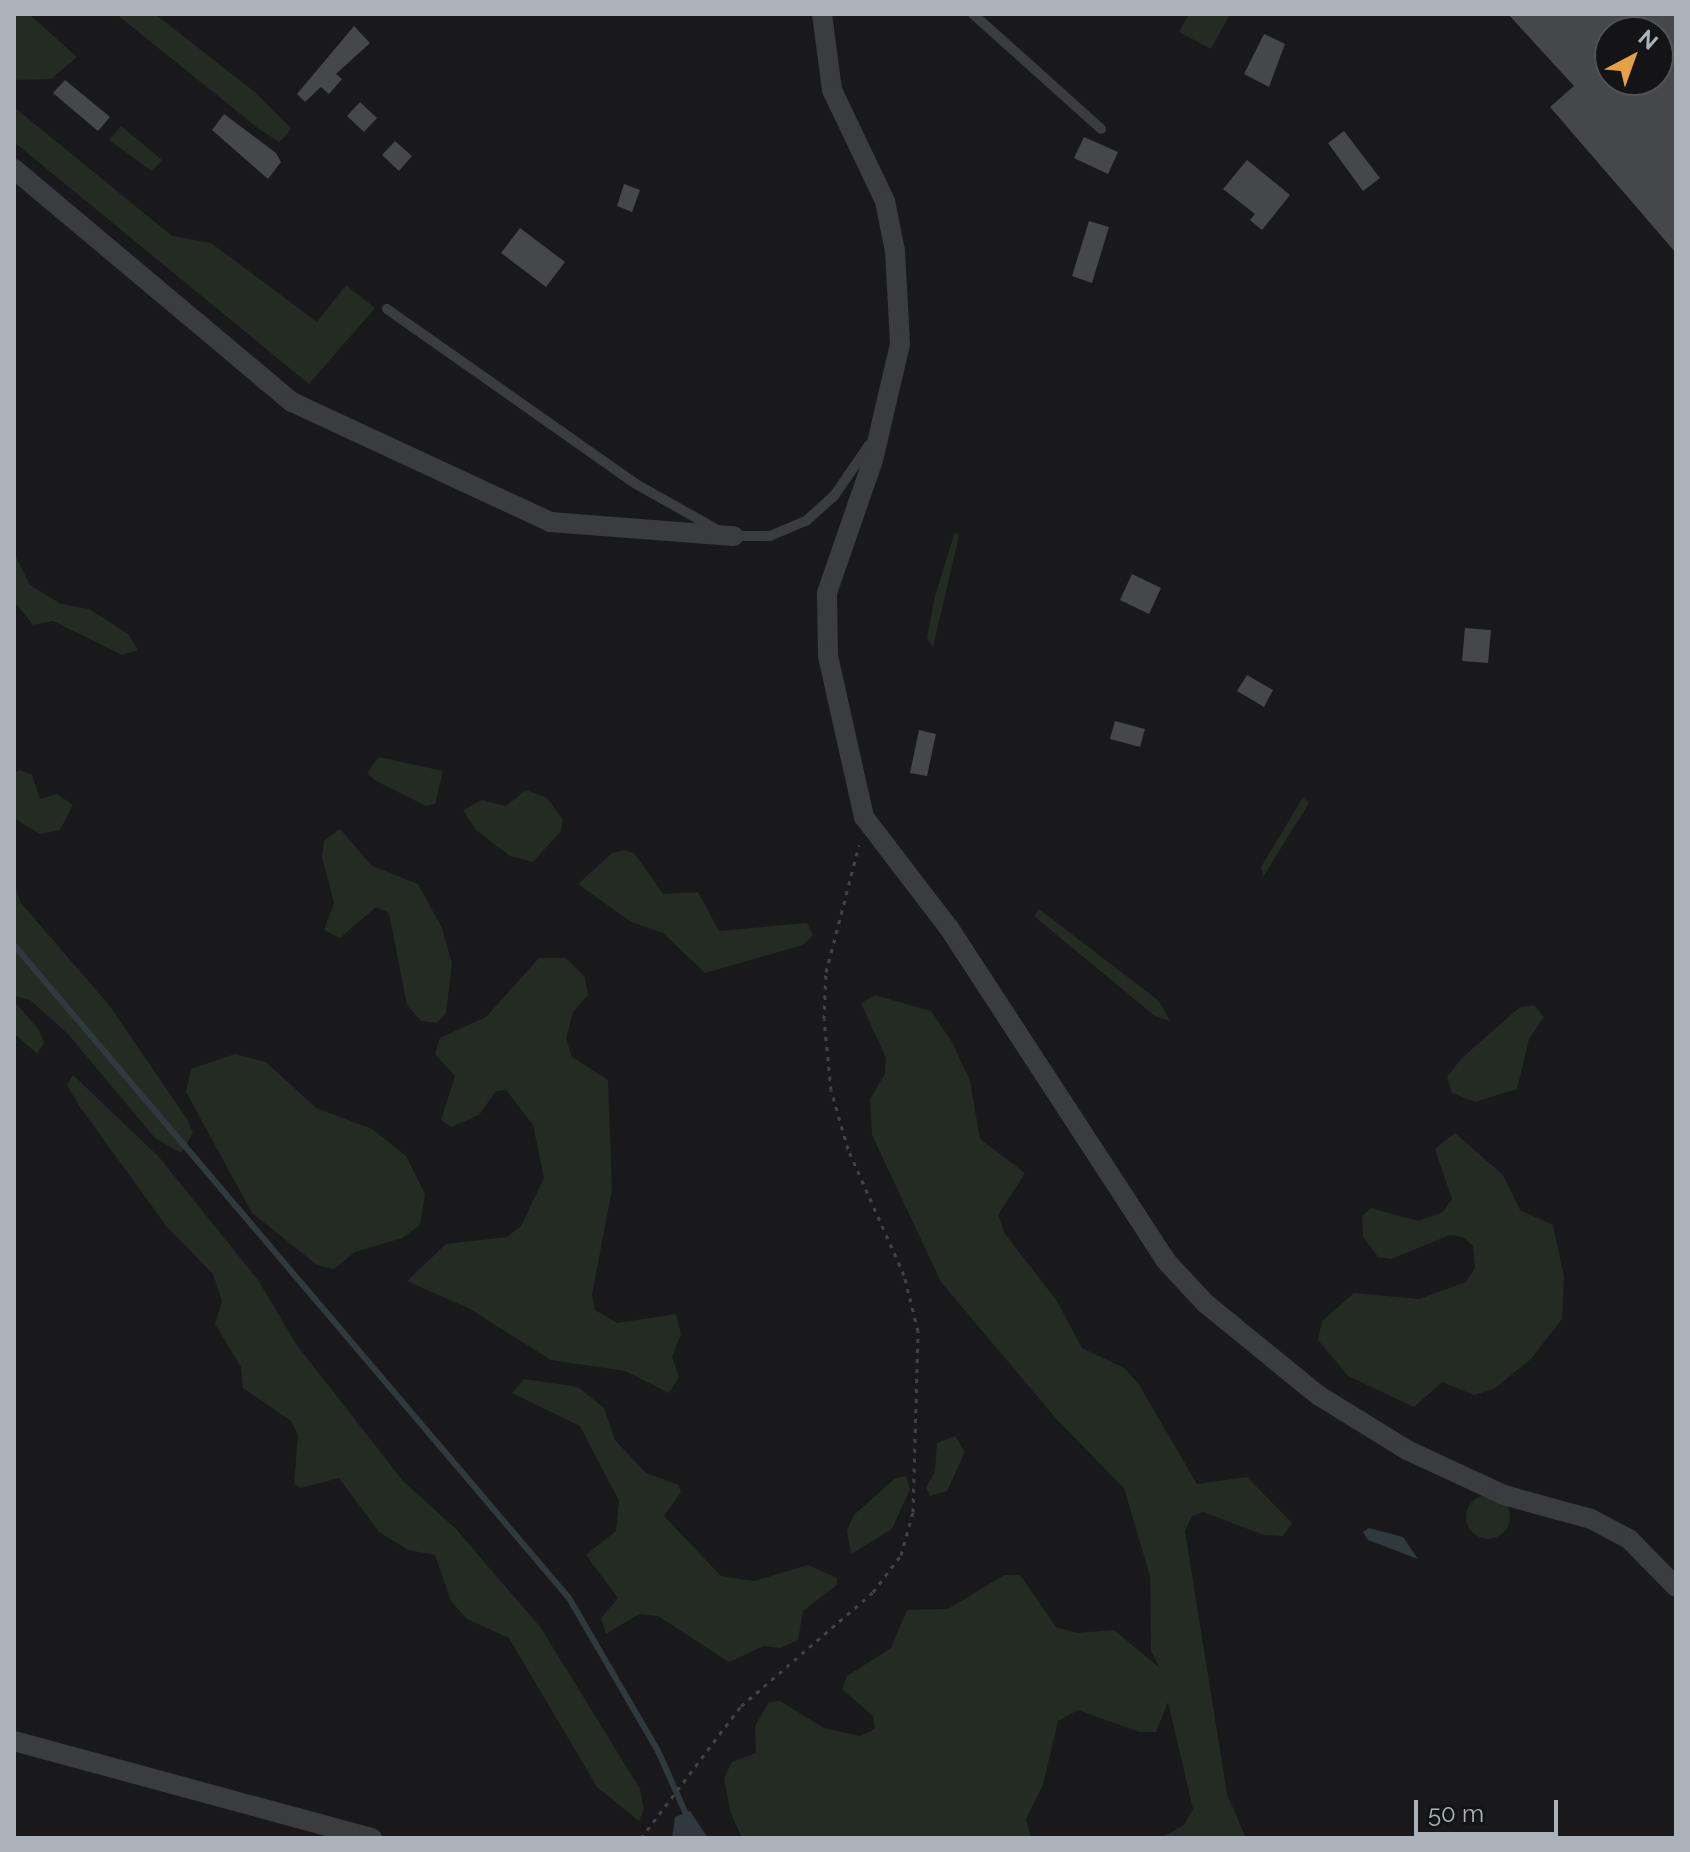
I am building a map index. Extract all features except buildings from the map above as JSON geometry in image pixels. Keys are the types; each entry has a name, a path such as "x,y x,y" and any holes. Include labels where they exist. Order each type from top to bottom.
{"street":[{"path":"822,14 832,90 885,201 895,251 900,344 879,426 827,593 828,656 864,817 958,940 1166,1261 1205,1303 1318,1395 1407,1450 1504,1495 1591,1519 1629,1539 1676,1587"},
{"path":"14,169 292,402 550,522 733,536"},
{"path":"14,1741 372,1838"}],"lane":[{"path":"973,14 1101,129"},
{"path":"387,309 636,484 733,536 770,536 806,521 860,464 879,426"}],"path":[{"path":"641,1838 741,1706 873,1592 901,1555 913,1512 918,1331 904,1275 848,1149 831,1090 824,1019 826,972 864,817"}],"shaded area":[{"path":"14,14 29,14 77,57 51,79 14,80"},
{"path":"116,14 155,14 256,93 291,128 287,135 279,142 259,129"},
{"path":"1189,14 1230,14 1211,49 1179,32"},
{"path":"14,107 172,236 211,243 317,322 346,285 375,308 309,384 14,142"},
{"path":"121,126 162,160 152,171 109,140"},
{"path":"955,532 959,536 933,647 927,638 935,596"},
{"path":"14,553 30,585 61,604 89,609 128,634 138,650 122,655 53,621 33,625 14,601"},
{"path":"379,757 443,771 435,804 426,806 376,781 367,773"},
{"path":"20,770 32,775 40,799 57,794 73,805 60,830 40,834 14,818 14,773"},
{"path":"526,790 547,798 563,820 561,831 533,862 510,856 476,830 463,810 482,800 506,806"},
{"path":"1303,797 1309,803 1263,877 1261,867"},
{"path":"340,829 372,866 418,884 442,928 452,964 446,1013 437,1023 421,1021 407,1005 389,913 376,907 340,938 324,930 334,903 322,857 324,841"},
{"path":"624,850 635,854 663,894 698,892 719,931 807,923 813,935 803,945 705,973 663,933 631,922 578,884 611,854"},
{"path":"14,884 21,903 109,1005 187,1119 193,1133 181,1153 155,1138 68,1034 30,1000 14,996"},
{"path":"1039,909 1159,1001 1170,1021 1155,1016 1034,916"},
{"path":"539,958 566,958 585,977 588,995 573,1012 566,1039 572,1057 608,1080 612,1189 592,1295 595,1310 617,1323 676,1314 681,1334 672,1357 679,1377 669,1393 625,1371 551,1360 470,1309 407,1281 446,1244 507,1237 521,1226 544,1178 533,1125 506,1090 496,1091 479,1115 451,1127 441,1120 455,1076 435,1054 440,1038 486,1017"},
{"path":"875,995 931,1011 952,1042 970,1081 980,1139 1025,1173 998,1215 1005,1234 1057,1301 1082,1348 1124,1368 1138,1383 1197,1484 1247,1477 1292,1523 1283,1536 1264,1535 1203,1512 1192,1516 1185,1531 1227,1794 1246,1838 1160,1838 1183,1826 1193,1809 1168,1702 1156,1732 1139,1732 1078,1710 1058,1721 1043,1785 1026,1819 1031,1838 742,1838 730,1811 724,1778 732,1762 756,1753 755,1726 769,1702 780,1701 824,1728 860,1736 875,1729 873,1716 842,1689 847,1676 891,1648 907,1610 948,1609 1004,1575 1020,1575 1056,1627 1077,1633 1114,1630 1160,1668 1151,1651 1150,1576 1124,1488 1058,1421 941,1282 872,1135 870,1099 885,1074 886,1058 861,1003"},
{"path":"14,1001 39,1030 44,1043 37,1054 14,1033"},
{"path":"1534,1005 1544,1017 1529,1039 1517,1089 1475,1102 1452,1093 1447,1077 1462,1058 1520,1007"},
{"path":"235,1054 266,1062 316,1108 372,1129 406,1156 425,1194 420,1225 402,1238 355,1252 334,1269 317,1265 252,1213 186,1092 191,1069"},
{"path":"73,1075 159,1157 258,1280 296,1344 403,1481 456,1529 541,1628 640,1789 644,1809 639,1821 597,1787 509,1638 467,1619 451,1601 435,1555 408,1550 379,1532 339,1478 301,1488 294,1484 298,1435 291,1421 243,1388 241,1367 215,1324 222,1301 213,1274 167,1227 80,1107 67,1085"},
{"path":"1455,1133 1503,1175 1520,1210 1553,1225 1564,1277 1562,1319 1531,1359 1494,1389 1474,1395 1442,1382 1414,1407 1348,1376 1318,1340 1322,1321 1354,1293 1419,1299 1466,1282 1475,1268 1473,1246 1463,1237 1450,1235 1391,1259 1378,1257 1363,1237 1362,1216 1371,1208 1418,1221 1443,1212 1452,1199 1435,1149"},
{"path":"524,1379 578,1387 604,1408 615,1440 646,1473 679,1485 681,1492 664,1516 721,1576 754,1581 808,1565 837,1578 837,1585 803,1611 798,1640 780,1648 764,1646 729,1662 658,1616 639,1614 606,1634 601,1618 618,1598 586,1555 616,1531 619,1501 580,1426 512,1393"},
{"path":"955,1436 965,1452 947,1491 930,1496 926,1488 935,1471 937,1443"},
{"path":"906,1476 910,1489 892,1529 851,1554 847,1530 854,1515 894,1479"},
{"path":"1488,1495 1503,1502 1510,1517 1503,1532 1488,1539 1473,1532 1466,1517 1473,1502"},
{"path":"1369,1528 1403,1537 1418,1559 1368,1540 1363,1532"},
{"path":"690,1811 708,1838 672,1838 675,1817"}],"waterway":[{"path":"14,945 569,1598 658,1751 687,1816"}]}
